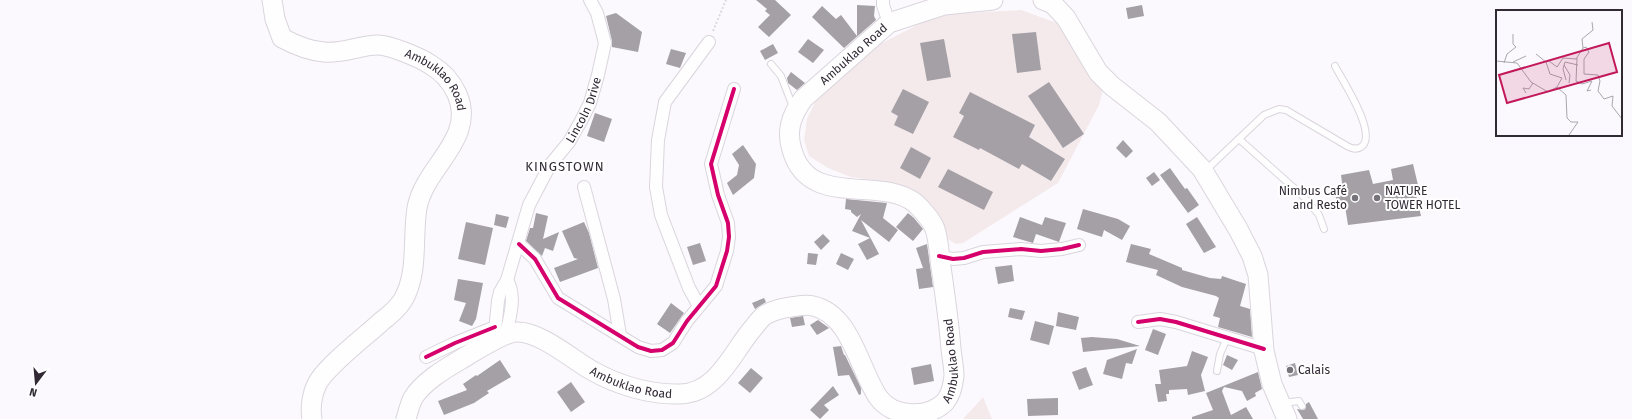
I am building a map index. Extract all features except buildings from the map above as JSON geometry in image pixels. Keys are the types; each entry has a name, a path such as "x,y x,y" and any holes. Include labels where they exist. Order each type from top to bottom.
{"main road":[{"name":"Ambuklao Road","path":"272,0 275,18 282,38 307,49 325,53 378,45 401,51 431,64 451,82 461,103 462,116 459,133 426,185 418,207 415,249 409,286 405,296 392,313 333,365 317,383 313,397 311,413 312,419"},
{"name":"Ambuklao Road","path":"406,419 412,401 430,380 499,334 516,331 529,333 561,350 590,370 630,388 675,394 690,394 701,389 714,380 726,366 746,337 764,316 786,308 810,305 827,310 841,325 879,399 902,413 915,416 940,414 951,393 954,376 947,306 934,228 915,202 897,194 836,187 811,179 794,160 788,132 795,110 803,99 889,23 944,5 993,0"},
{"path":"1043,0 1053,4 1066,18 1098,72 1118,91 1158,122 1204,172 1238,229 1252,256 1258,275 1264,349 1272,384 1283,411"}],"street":[{"name":"Lincoln Drive","path":"499,334 513,297 507,280 519,244 529,205 550,165 569,142 592,96 605,42 597,13 590,0"},
{"path":"883,0 883,5 889,23"},
{"path":"699,306 689,288 661,215 656,187 657,148 665,102 709,42"},
{"path":"519,244 535,259 558,298 638,347 651,351 662,350 673,342 699,306 716,286 727,251 728,223 718,195 711,164 734,89"},
{"path":"584,188 614,299 620,335"},
{"path":"939,256 953,259 964,258 984,252 1021,249 1041,251 1079,245"},
{"path":"1138,322 1160,319 1176,322 1264,349"},
{"path":"426,357 456,342 499,334"}],"lane":[{"path":"771,64 781,76 795,110"},
{"path":"1204,172 1264,115 1279,109 1286,110 1354,149 1364,145 1367,135 1364,120 1334,66"},
{"path":"1239,140 1303,196 1319,215 1324,229"},
{"path":"1217,371 1220,354 1228,338"},
{"path":"1283,411 1290,401 1299,401 1302,406"}],"path":[{"path":"709,42 726,0"}],"shaded area":[{"path":"1021,10 1060,24 1103,90 1099,105 1058,183 963,243 956,244 949,240 919,195 894,183 851,177 828,168 809,156 804,140 807,119 817,98 852,64 880,44 921,23 946,14"},
{"path":"983,397 992,419 963,419"}],"cycle path":[{"path":"519,244 535,259 558,298 638,347 651,351 662,350 673,343 687,321 716,286 727,251 729,237 728,223 718,195 711,164 734,89"},
{"path":"939,256 953,259 964,258 983,252 1021,249 1041,251 1062,249 1079,245"},
{"path":"1138,322 1160,319 1176,322 1264,349"},
{"path":"426,357 455,343 495,327"}],"place":[{"name":"Nimbus Café and Resto","path":"1355,198"},
{"name":"NATURE TOWER HOTEL","path":"1377,198"},
{"name":"Calais","path":"1290,370"}],"district":[{"name":"KINGSTOWN","path":"565,166"}]}
